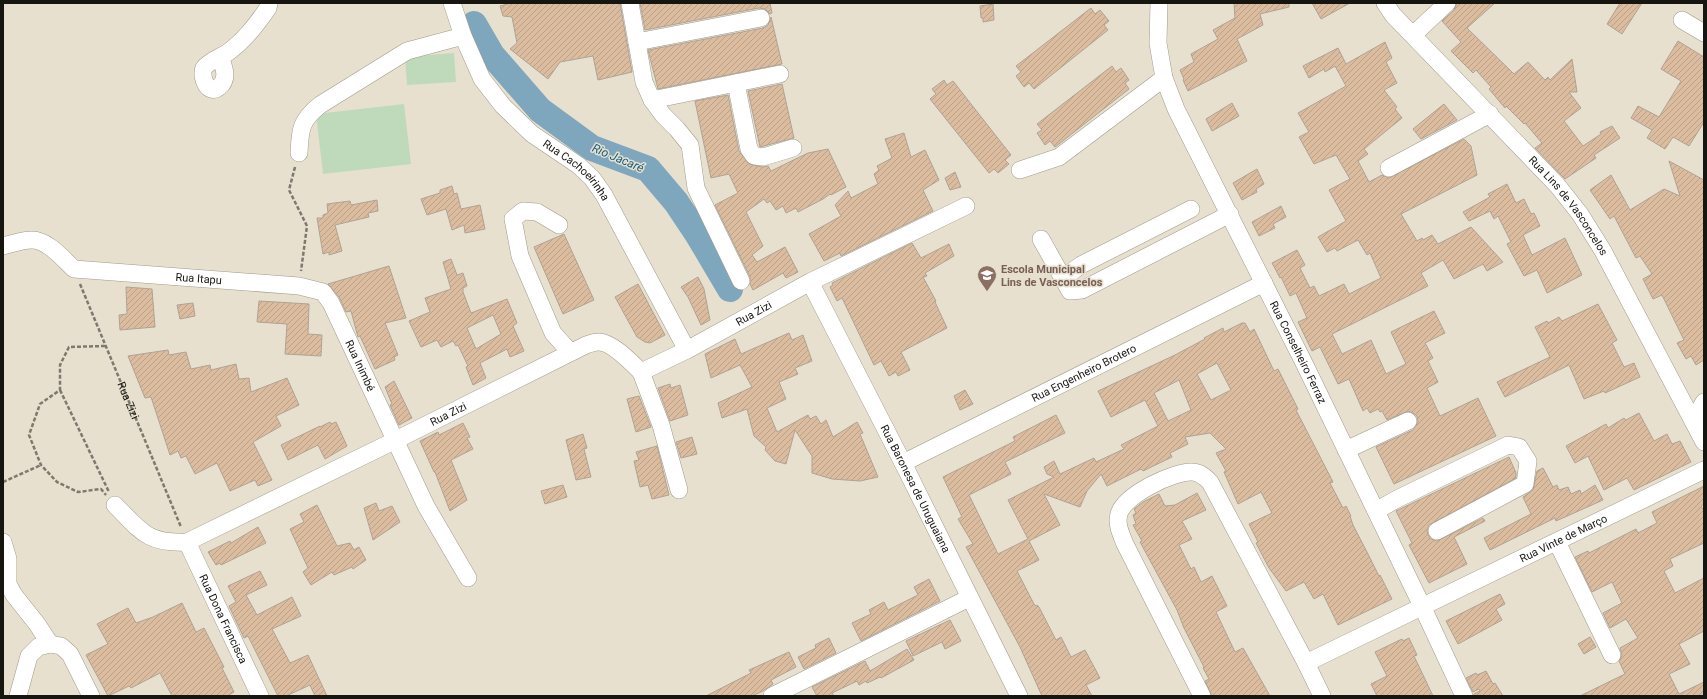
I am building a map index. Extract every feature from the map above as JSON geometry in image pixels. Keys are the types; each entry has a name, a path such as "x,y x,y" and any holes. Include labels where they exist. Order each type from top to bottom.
{"street":[{"path":"220,57 235,47 249,33 268,8 269,3"},
{"name":"Rua Cachoeirinha","path":"452,3 482,79 503,106 532,134 578,165 592,178 604,195 687,350"},
{"path":"630,3 644,82 652,100 663,115 690,145 696,188 741,281"},
{"name":"Rua Conselheiro Ferraz","path":"1159,3 1158,43 1164,78 1176,109 1230,214 1376,511 1464,696"},
{"name":"Rua Lins de Vasconcelos","path":"1385,3 1393,15 1557,185 1580,214 1603,251 1704,442"},
{"path":"1413,35 1447,3"},
{"path":"1682,20 1704,33"},
{"path":"638,46 761,23"},
{"path":"299,153 302,126 309,114 320,105 407,51 464,36"},
{"path":"652,100 780,74"},
{"path":"1020,170 1059,157 1164,78"},
{"path":"736,83 749,149 754,156 763,157 793,148"},
{"path":"1389,168 1490,114"},
{"name":"Rua Zizi","path":"187,542 396,440 586,344 599,342 607,344 641,372 687,350 810,282 966,206"},
{"path":"1063,278 1081,264 1191,209"},
{"path":"559,224 537,212 523,211 513,219 520,256 553,333 570,352"},
{"path":"1041,239 1070,291 1082,290 1230,214"},
{"path":"3,246 31,240 38,241 46,245 74,269"},
{"name":"Rua Itapu","path":"74,269 299,286 323,292"},
{"name":"Rua Baronesa de Uruguaiana","path":"810,282 903,463 1019,696"},
{"name":"Rua Engenheiro Brotero","path":"903,463 1264,283"},
{"name":"Rua Inimbé","path":"323,292 331,303 426,506 468,578"},
{"path":"641,372 661,425 679,490"},
{"path":"1693,421 1704,402"},
{"path":"1346,450 1408,421"},
{"path":"1376,511 1397,499 1508,445 1519,448 1528,461 1525,484 1437,531"},
{"name":"Rua Vinte de Março","path":"1306,662 1704,470"},
{"path":"1202,696 1125,544 1119,528 1119,514 1124,504 1136,493 1174,475 1191,472 1202,474 1210,482 1306,662 1322,696"},
{"path":"115,505 146,535 159,541 187,542"},
{"path":"3,542 8,559 8,584 14,595 37,624 50,644"},
{"name":"Rua Dona Francisca","path":"187,542 260,696"},
{"path":"1557,542 1612,655"},
{"path":"772,696 969,598"},
{"path":"18,696 29,656 38,647 50,644 61,646 70,654 91,696"}],"path":[{"path":"299,153 289,190 307,226 299,286"},
{"name":"Rua Zizi","path":"74,269 187,542"},
{"path":"105,346 69,347 60,365 60,390 115,505"},
{"path":"60,390 40,404 29,435 41,465 57,482 78,492 101,490 115,505"},
{"path":"3,482 41,465"}],"green space":[{"path":"454,53 456,82 407,85 405,57"},
{"path":"404,104 411,164 323,174 316,114"}],"building":[{"path":"511,3 620,3 632,72 598,80 593,56 560,62 548,79 510,49 517,43 512,17 503,16 500,6"},
{"path":"640,3 770,3 772,13 770,14 765,9 759,8 645,30"},
{"path":"1234,3 1289,3 1289,7 1260,14 1263,25 1237,39 1247,61 1188,91 1180,70 1194,62 1191,54 1218,39 1213,30 1235,18"},
{"path":"1312,3 1350,3 1321,19"},
{"path":"1457,3 1495,3 1467,28 1514,74 1528,62 1545,80 1548,77 1550,80 1572,59 1577,92 1569,92 1581,108 1564,121 1583,146 1601,134 1600,132 1612,126 1620,138 1594,155 1596,158 1565,179 1535,148 1542,143 1525,123 1524,124 1506,106 1505,108 1489,89 1491,87 1476,70 1473,73 1451,51 1461,42 1442,21 1454,10"},
{"path":"1620,3 1642,3 1622,34 1607,24"},
{"path":"993,4 994,20 983,22 983,18 981,18 980,6"},
{"path":"1091,8 1095,14 1100,10 1109,21 1104,25 1108,30 1034,89 1029,83 1024,87 1016,76 1021,72 1016,66"},
{"path":"771,17 782,64 658,89 648,50 763,28 768,25"},
{"path":"1678,41 1704,57 1704,122 1689,146 1673,137 1665,149 1647,138 1652,130 1631,118 1638,106 1659,117 1681,81 1661,69"},
{"path":"1385,42 1392,58 1386,62 1397,83 1384,90 1397,107 1395,109 1402,118 1364,149 1368,154 1358,161 1369,182 1382,175 1389,178 1464,139 1471,146 1477,175 1401,214 1417,241 1422,238 1423,240 1432,235 1438,244 1471,227 1503,262 1487,271 1483,264 1454,279 1443,260 1421,273 1428,286 1332,334 1342,354 1371,340 1386,374 1406,364 1391,332 1434,311 1445,333 1425,343 1433,358 1428,361 1438,382 1427,388 1440,416 1478,398 1496,436 1394,484 1376,447 1413,430 1418,422 1417,416 1408,411 1387,420 1382,411 1380,412 1378,409 1370,413 1367,408 1363,411 1349,379 1338,384 1320,347 1312,351 1298,322 1307,318 1296,293 1290,296 1272,263 1297,250 1305,265 1300,268 1310,288 1314,286 1319,296 1344,284 1349,294 1381,278 1370,253 1367,255 1358,240 1337,251 1335,248 1327,252 1318,237 1346,221 1329,190 1350,179 1336,155 1314,164 1299,137 1309,132 1298,113 1346,86 1335,66 1325,72 1324,69 1309,78 1303,66 1338,48 1346,64"},
{"path":"1112,66 1116,72 1121,68 1129,80 1125,83 1129,89 1055,147 1050,141 1045,145 1037,133 1042,130 1037,124"},
{"path":"944,80 947,85 953,81 1011,155 1005,160 1009,164 998,173 994,169 989,173 930,99 936,94 932,89"},
{"path":"782,84 794,138 760,147 748,91"},
{"path":"728,95 739,151 749,164 762,167 768,166 771,171 808,153 828,149 846,187 798,212 796,208 786,213 783,206 776,210 770,201 767,203 764,199 746,212 763,246 752,255 757,262 785,247 798,272 786,278 783,273 753,290 750,284 750,277 715,205 738,193 729,174 711,178 695,101"},
{"path":"1232,103 1239,116 1212,131 1206,119"},
{"path":"1444,104 1457,120 1421,139 1413,129"},
{"path":"904,133 911,157 925,150 939,180 923,190 933,211 841,256 840,253 824,261 809,234 841,216 835,205 848,191 851,198 878,184 874,174 879,170 877,166 892,158 885,139"},
{"path":"1669,161 1704,180 1704,360 1696,365 1691,356 1686,359 1677,343 1684,340 1662,295 1653,299 1643,279 1652,274 1640,256 1636,258 1614,216 1610,219 1590,190 1611,175 1630,210 1664,189 1680,196"},
{"path":"1257,169 1264,184 1256,189 1257,192 1242,200 1233,183"},
{"path":"955,172 961,187 950,190 945,178"},
{"path":"1507,184 1516,203 1524,199 1531,214 1534,213 1540,226 1523,235 1532,255 1565,238 1582,275 1547,293 1537,270 1524,276 1507,244 1511,242 1498,216 1494,219 1490,211 1469,221 1463,212 1490,197 1488,194"},
{"path":"452,186 454,194 457,193 461,209 480,205 485,229 465,233 464,225 452,230 446,209 427,215 421,199 440,193 440,190"},
{"path":"377,200 378,211 368,213 369,217 335,225 342,251 329,255 329,252 323,254 317,218 323,218 323,215 328,213 327,204 350,201 351,205"},
{"path":"1281,206 1286,217 1273,224 1275,228 1259,236 1252,222"},
{"path":"564,234 594,300 563,314 534,247"},
{"path":"912,243 921,258 949,244 954,256 925,273 927,276 923,277 936,301 935,302 947,328 901,352 910,370 898,376 896,372 889,376 881,361 874,365 842,298 837,301 830,287 833,285 832,283"},
{"path":"451,259 457,275 463,273 467,286 463,288 463,292 471,313 507,299 517,323 513,326 524,351 510,357 507,349 480,363 486,378 473,385 466,367 468,366 458,345 456,346 453,341 441,347 437,340 421,347 409,321 430,312 425,298 451,289 443,262","holes":["493,315 501,334 476,349 467,328"]},
{"path":"389,266 406,318 385,323 398,355 394,357 395,360 375,369 360,336 358,337 351,311 346,312 339,297 328,284"},
{"path":"698,277 704,289 710,320 701,325 688,297 681,287"},
{"path":"638,284 665,335 650,343 637,337 615,297"},
{"path":"126,287 152,289 155,327 120,330 119,315 127,314"},
{"path":"259,301 309,304 308,334 322,335 321,356 285,354 287,324 257,322"},
{"path":"193,303 195,316 180,319 177,305"},
{"path":"1598,304 1617,340 1612,343 1624,367 1634,363 1640,377 1605,393 1604,391 1584,399 1569,365 1505,397 1497,382 1550,357 1535,327 1547,321 1548,323 1559,317 1562,321"},
{"path":"1242,323 1245,323 1250,332 1254,329 1274,371 1278,369 1298,409 1296,410 1333,482 1330,483 1343,508 1346,506 1351,516 1353,525 1392,599 1338,625 1323,594 1314,599 1304,582 1286,591 1269,568 1256,543 1258,542 1249,524 1272,513 1261,492 1238,504 1224,472 1226,471 1216,453 1226,449 1210,433 1185,437 1188,444 1170,453 1172,457 1143,471 1141,469 1107,486 1101,474 1087,491 1080,507 1044,494 1060,525 1029,541 1039,560 1017,571 1035,606 1037,605 1039,607 1056,640 1061,637 1071,657 1085,650 1100,678 1086,685 1092,696 1042,696 1020,647 966,547 973,544 958,519 962,517 943,477 1015,441 1013,437 1056,415 1065,433 1005,462 1011,474 969,495 998,554 1028,539 1008,500 1054,477 1047,474 1044,467 1054,461 1060,474 1094,458 1096,462 1124,449 1121,445 1158,426 1145,400 1111,417 1098,391 1175,355 1223,328 1224,332","holes":["1217,363 1231,390 1211,400 1197,374","1179,380 1191,410 1168,421 1154,393"]},
{"path":"789,333 792,340 803,335 812,361 795,368 798,374 779,382 786,399 767,408 777,432 808,415 810,419 816,416 821,424 826,420 833,437 857,422 863,433 860,434 878,477 860,481 832,479 812,473 812,456 795,430 786,464 775,461 765,450 766,447 754,436 747,409 722,418 718,403 752,387 740,365 711,378 705,354 735,339 741,354"},
{"path":"168,350 169,355 186,352 191,369 210,365 211,370 236,364 239,379 249,378 251,392 287,378 299,405 276,416 281,426 253,442 272,480 258,486 255,480 230,491 217,463 195,474 186,456 181,458 178,451 170,455 151,397 145,398 128,356"},
{"path":"394,381 412,418 399,425 390,405 392,404 385,387"},
{"path":"670,384 671,388 680,385 688,415 670,421 658,388"},
{"path":"965,390 973,404 960,410 954,396"},
{"path":"639,396 651,427 636,432 627,399"},
{"path":"1639,413 1654,441 1667,434 1672,444 1680,441 1691,462 1634,490 1627,478 1604,490 1588,456 1575,463 1566,446 1606,424 1608,428 1624,418 1626,420"},
{"path":"330,422 331,424 336,422 347,446 325,459 318,445 288,460 281,445"},
{"path":"463,423 470,437 467,438 473,449 451,460 467,500 450,511 435,472 420,441 438,432 439,435"},
{"path":"583,434 587,448 584,449 591,477 576,480 566,440"},
{"path":"692,437 697,454 681,458 676,442"},
{"path":"657,446 669,495 652,499 648,485 640,487 634,461 639,460 636,452"},
{"path":"1509,457 1516,473 1516,478 1429,525 1427,530 1428,535 1431,539 1437,541 1483,518 1485,521 1454,537 1467,564 1429,583 1409,545 1412,543 1396,511"},
{"path":"1543,468 1553,487 1557,485 1559,490 1568,487 1571,494 1580,490 1581,494 1595,485 1603,500 1556,521 1555,518 1490,550 1484,538 1531,514 1523,497 1533,490 1537,471"},
{"path":"563,485 567,497 545,504 541,491"},
{"path":"1704,486 1704,504 1701,506 1704,511 1704,543 1670,559 1673,566 1664,571 1675,593 1704,578 1704,631 1679,644 1690,664 1669,674 1679,694 1704,682 1704,696 1580,696 1625,674 1619,661 1622,655 1620,648 1638,638 1626,619 1610,628 1603,613 1622,603 1612,582 1592,592 1575,557 1588,551 1589,553 1636,529 1638,533 1657,523 1652,512"},
{"path":"1197,493 1206,510 1182,521 1192,539 1179,545 1191,569 1194,567 1201,582 1212,576 1227,606 1216,612 1235,652 1243,648 1270,696 1212,696 1205,681 1209,679 1203,668 1204,667 1184,628 1177,610 1140,542 1142,541 1133,525 1136,524 1133,515 1136,513 1134,509 1143,502 1159,494 1165,506 1175,505"},
{"path":"376,503 379,511 392,506 400,522 373,540 364,508"},
{"path":"317,505 337,546 350,543 354,550 359,547 366,560 353,569 352,567 334,575 332,572 311,585 303,572 308,568 290,529 304,522 300,514"},
{"path":"258,527 266,543 221,565 220,563 216,565 208,552 230,541 231,543"},
{"path":"260,571 267,585 246,595 257,615 292,597 301,616 272,629 290,663 308,655 327,696 315,696 310,685 286,696 278,696 248,636 244,638 229,606 236,602 228,586"},
{"path":"929,579 940,601 861,641 852,623 871,614 869,610 884,602 888,610 918,595 914,587"},
{"path":"1500,594 1505,604 1496,609 1502,620 1458,644 1446,621"},
{"path":"182,603 196,632 204,628 224,667 222,668 234,692 227,696 172,696 160,673 131,688 129,686 108,696 86,655 108,644 97,624 128,608 136,623 153,617"},
{"path":"950,620 961,641 945,649 942,642 913,656 906,641"},
{"path":"1590,637 1596,647 1584,654 1578,644"},
{"path":"829,638 836,653 804,669 798,657 816,648 815,645"},
{"path":"1409,638 1417,655 1414,656 1433,696 1377,696 1371,684 1387,676 1375,652 1402,639 1403,641"},
{"path":"907,649 914,660 881,678 880,677 867,683 866,681 859,685 857,681 832,693 834,696 817,696 812,687 865,661 870,671"},
{"path":"789,652 796,667 771,680 773,684 763,691 752,696 706,696 751,673 749,670"},
{"path":"1486,671 1493,684 1495,683 1503,696 1474,696 1474,694 1480,691 1479,689 1473,692 1466,678 1476,673 1477,675"}],"waterway":[{"name":"Rio Jacaré","path":"474,24 492,55 540,110 592,148 648,169 676,202 698,235 730,289"}],"place":[{"name":"Escola Municipal Lins de Vasconcelos","path":"987,292"}]}
